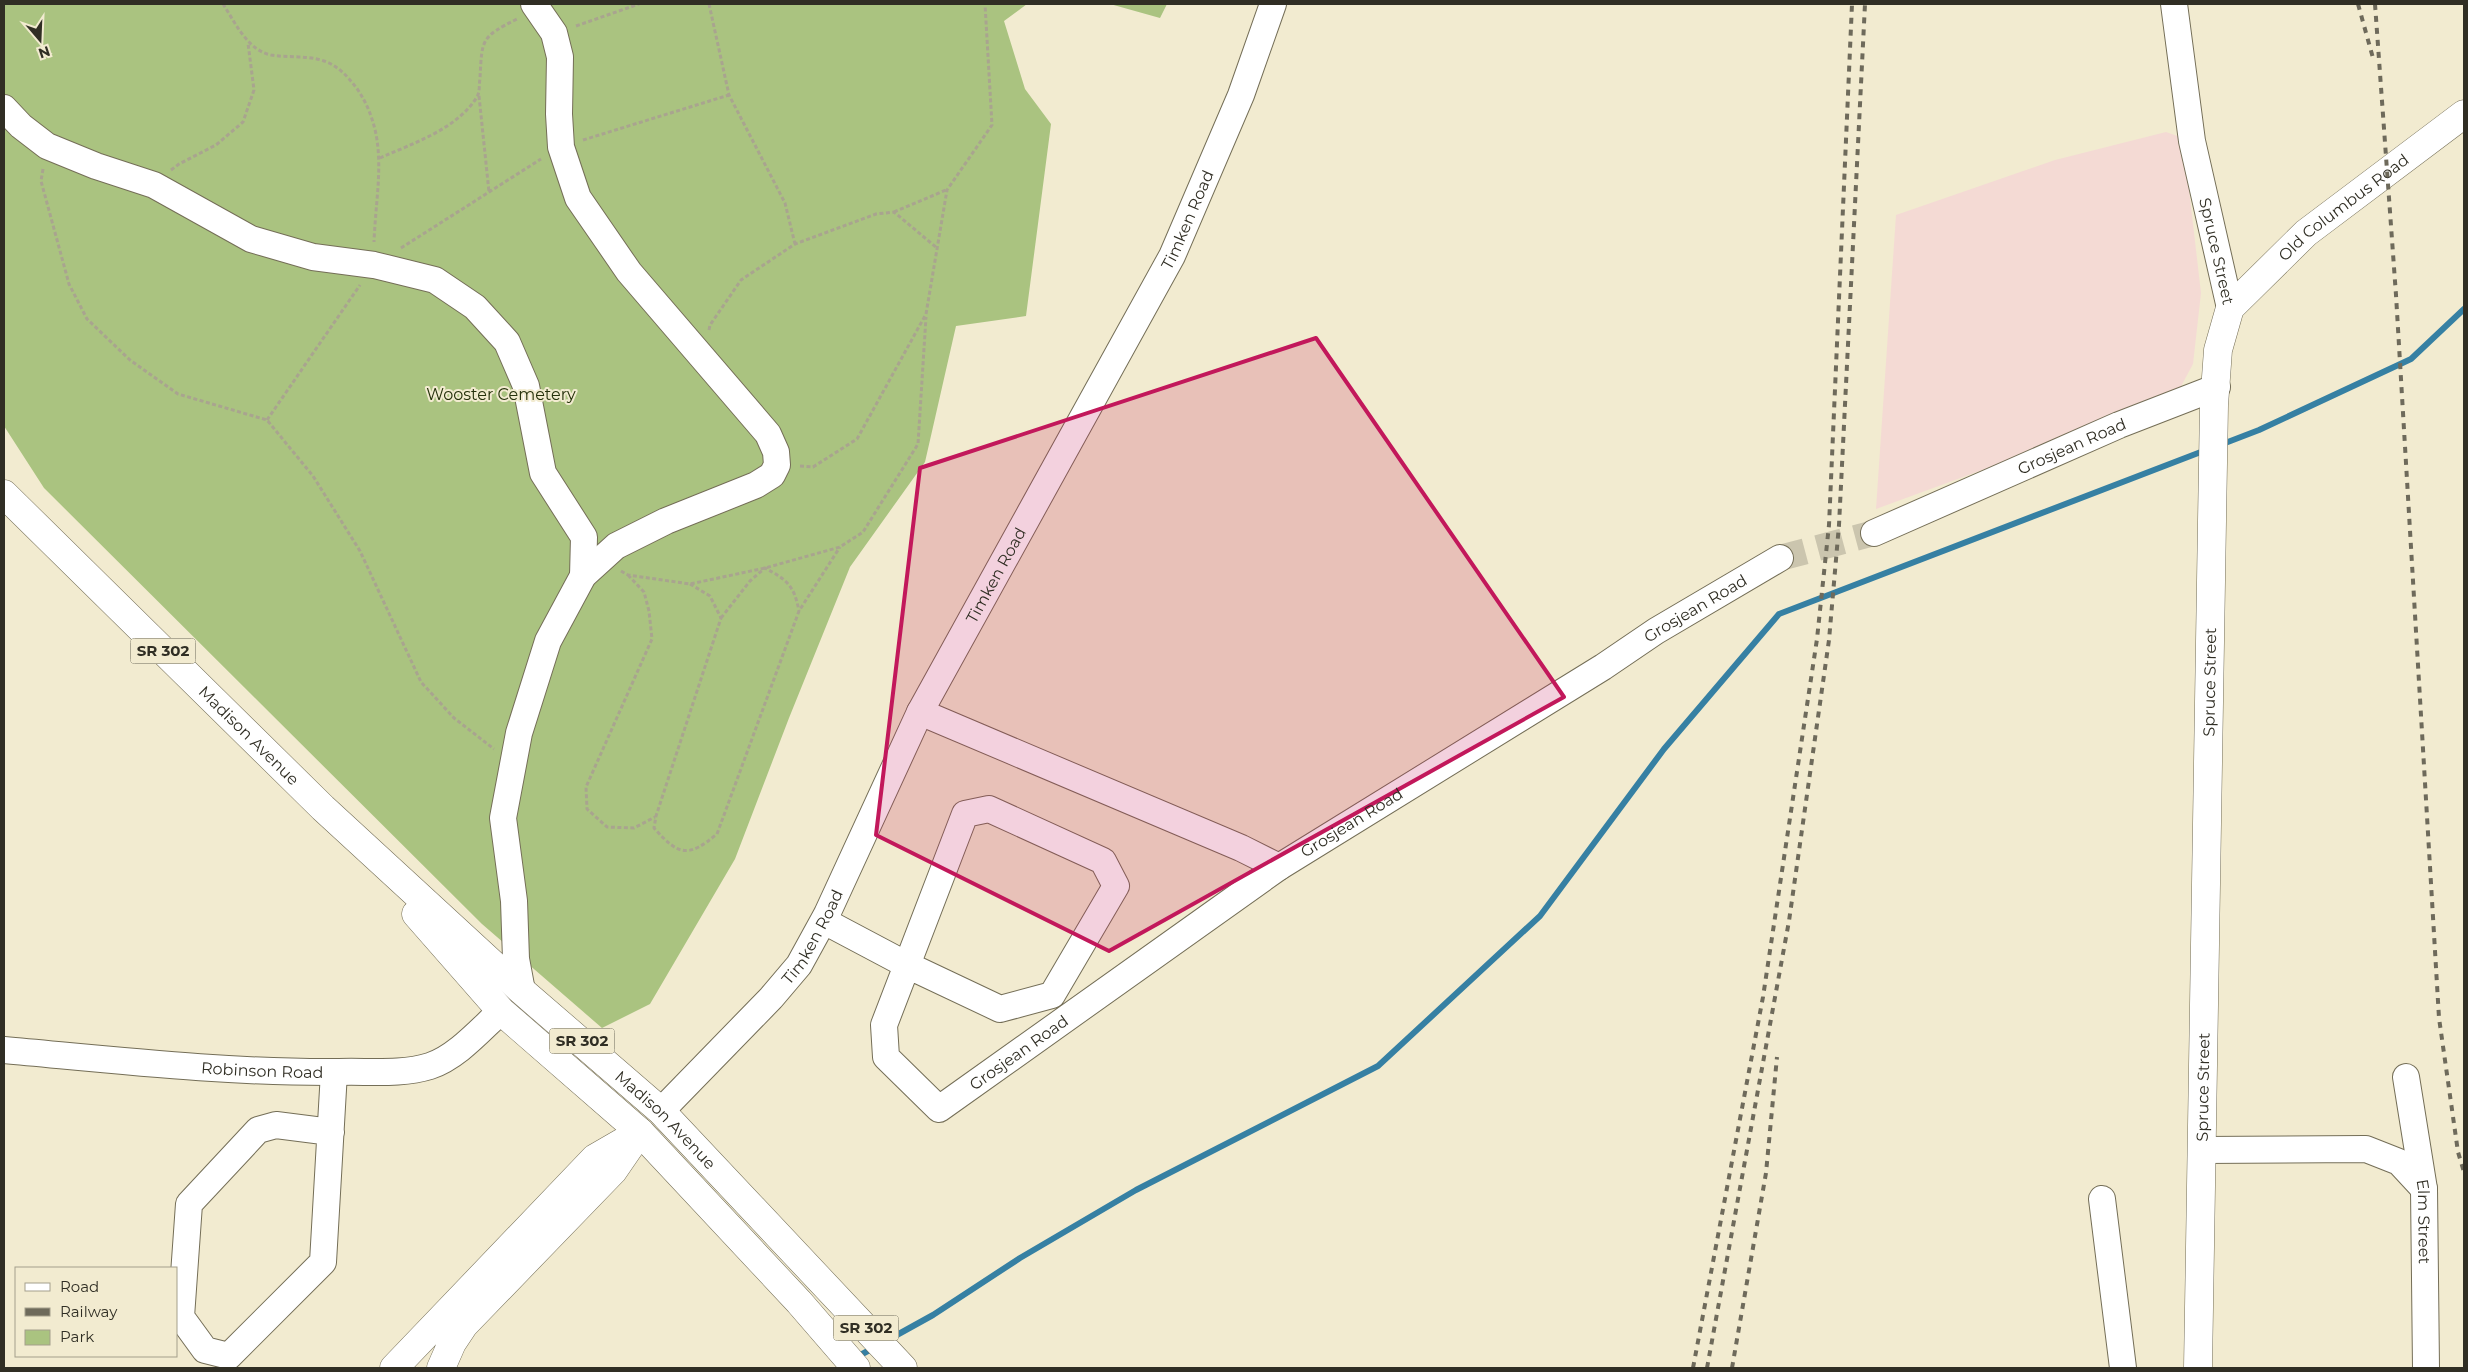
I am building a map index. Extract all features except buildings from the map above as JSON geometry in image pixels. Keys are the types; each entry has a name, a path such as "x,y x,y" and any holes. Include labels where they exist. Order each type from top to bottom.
{"main road":[{"name":"Old Columbus Road","path":"2230,308 2306,233 2464,114"},
{"name":"Spruce Street","path":"2198,1368 2212,521 2218,350 2230,308"},
{"name":"Madison Avenue","path":"4,494 322,808 522,991 661,1111 903,1368"},
{"name":"Madison Avenue","path":"322,808 501,1011 640,1132 799,1302 856,1368"},
{"path":"441,1368 452,1342 464,1325 613,1171 640,1132 661,1111"},
{"path":"394,1368 595,1158 640,1132"}],"street":[{"name":"Timken Road","path":"661,1111 777,991 799,965 824,921 920,712 1172,256 1241,95 1274,4"},
{"name":"Spruce Street","path":"2174,4 2192,141 2230,308"},
{"path":"522,991 516,959 514,901 503,818 519,733 548,641 600,561 666,521 756,485 772,475 777,465 776,452 768,434 629,272 578,198 561,147 559,114 560,57 554,33 536,7"},
{"path":"4,108 21,126 47,146 96,166 154,185 251,239 313,257 374,265 435,280 475,307 506,342 526,386 543,473 600,561"},
{"name":"Grosjean Road","path":"1874,534 2118,425 2216,396"},
{"path":"584,537 600,561"},
{"name":"Grosjean Road","path":"907,965 884,1025 886,1057 939,1109 1278,867 1603,667 1656,631 1780,558"},
{"path":"920,712 1241,848 1278,867"},
{"path":"824,921 907,965 1000,1009 1052,995 1116,886 1103,861 989,809 965,814 907,965"},
{"name":"Robinson Road","path":"4,1050 151,1063 334,1072 407,1071 431,1066 453,1054 501,1011"},
{"path":"331,1132 276,1125 258,1130 189,1204 181,1317 205,1350 229,1356 323,1262 331,1132 334,1072"},
{"name":"Elm Street","path":"2406,1077 2424,1189 2426,1368"},
{"path":"2202,1150 2366,1149 2399,1162 2424,1189"},
{"path":"2102,1199 2124,1368"}],"path":[{"path":"223,4 248,42 270,55 324,61 348,76 366,103 376,129 380,158 375,200 374,265"},
{"path":"554,33 639,4"},
{"path":"709,4 729,95 785,203 795,244"},
{"path":"600,561 628,575 690,584 765,568 840,547 864,532 918,444 926,314 947,190 992,125 985,4"},
{"path":"489,192 478,96 481,49 491,32 536,7"},
{"path":"154,185 179,164 216,145 243,122 254,90 248,42"},
{"path":"267,420 374,265 561,147 729,95"},
{"path":"380,158 439,131 462,113 478,96"},
{"path":"47,146 41,181 68,284 87,319 130,360 178,394 267,420 313,476 360,551 421,682 454,718 513,764"},
{"path":"707,363 710,325 741,280 795,244 876,214 894,212 947,190"},
{"path":"894,212 937,248"},
{"path":"777,465 813,466 857,439 926,314"},
{"path":"765,568 750,581 721,618 656,816 654,828 669,845 688,852 700,849 717,834 799,611 840,547"},
{"path":"765,568 784,579 796,593 799,611"},
{"path":"628,575 644,592 649,611 652,639 586,787 586,809 607,827 634,828 656,816"},
{"path":"690,584 710,596 721,618"}],"highlighted area":[{"path":"1316,338 1564,697 1109,951 876,835 920,468"}],"shaded area":[{"path":"2166,132 2183,138 2201,293 2193,364 2179,390 2151,408 1876,509 1896,215 2055,160"}],"green space":[{"name":"Wooster Cemetery","path":"4,4 1027,4 1004,21 1025,89 1051,124 1026,316 956,326 925,462 850,567 735,859 650,1004 602,1028 482,924 44,488 4,426"},
{"path":"1110,4 1167,4 1160,18"}],"waterway":[{"path":"2220,445 2259,430 2411,359 2464,309"},
{"path":"886,1341 933,1315 1020,1258 1136,1190 1378,1066 1540,916 1664,749 1779,614 2206,450"},
{"path":"855,1358 875,1347"}],"tunnel":[{"path":"1780,558 1874,533"}],"railway":[{"path":"1693,1368 1763,997 1817,639 1829,525 1852,4"},
{"path":"1707,1368 1789,921 1829,640 1839,525 1865,4"},
{"path":"2358,4 2373,58"},
{"path":"2375,4 2396,295 2439,1018 2458,1152 2464,1172"},
{"path":"1732,1368 1766,1173 1777,1057"}]}
